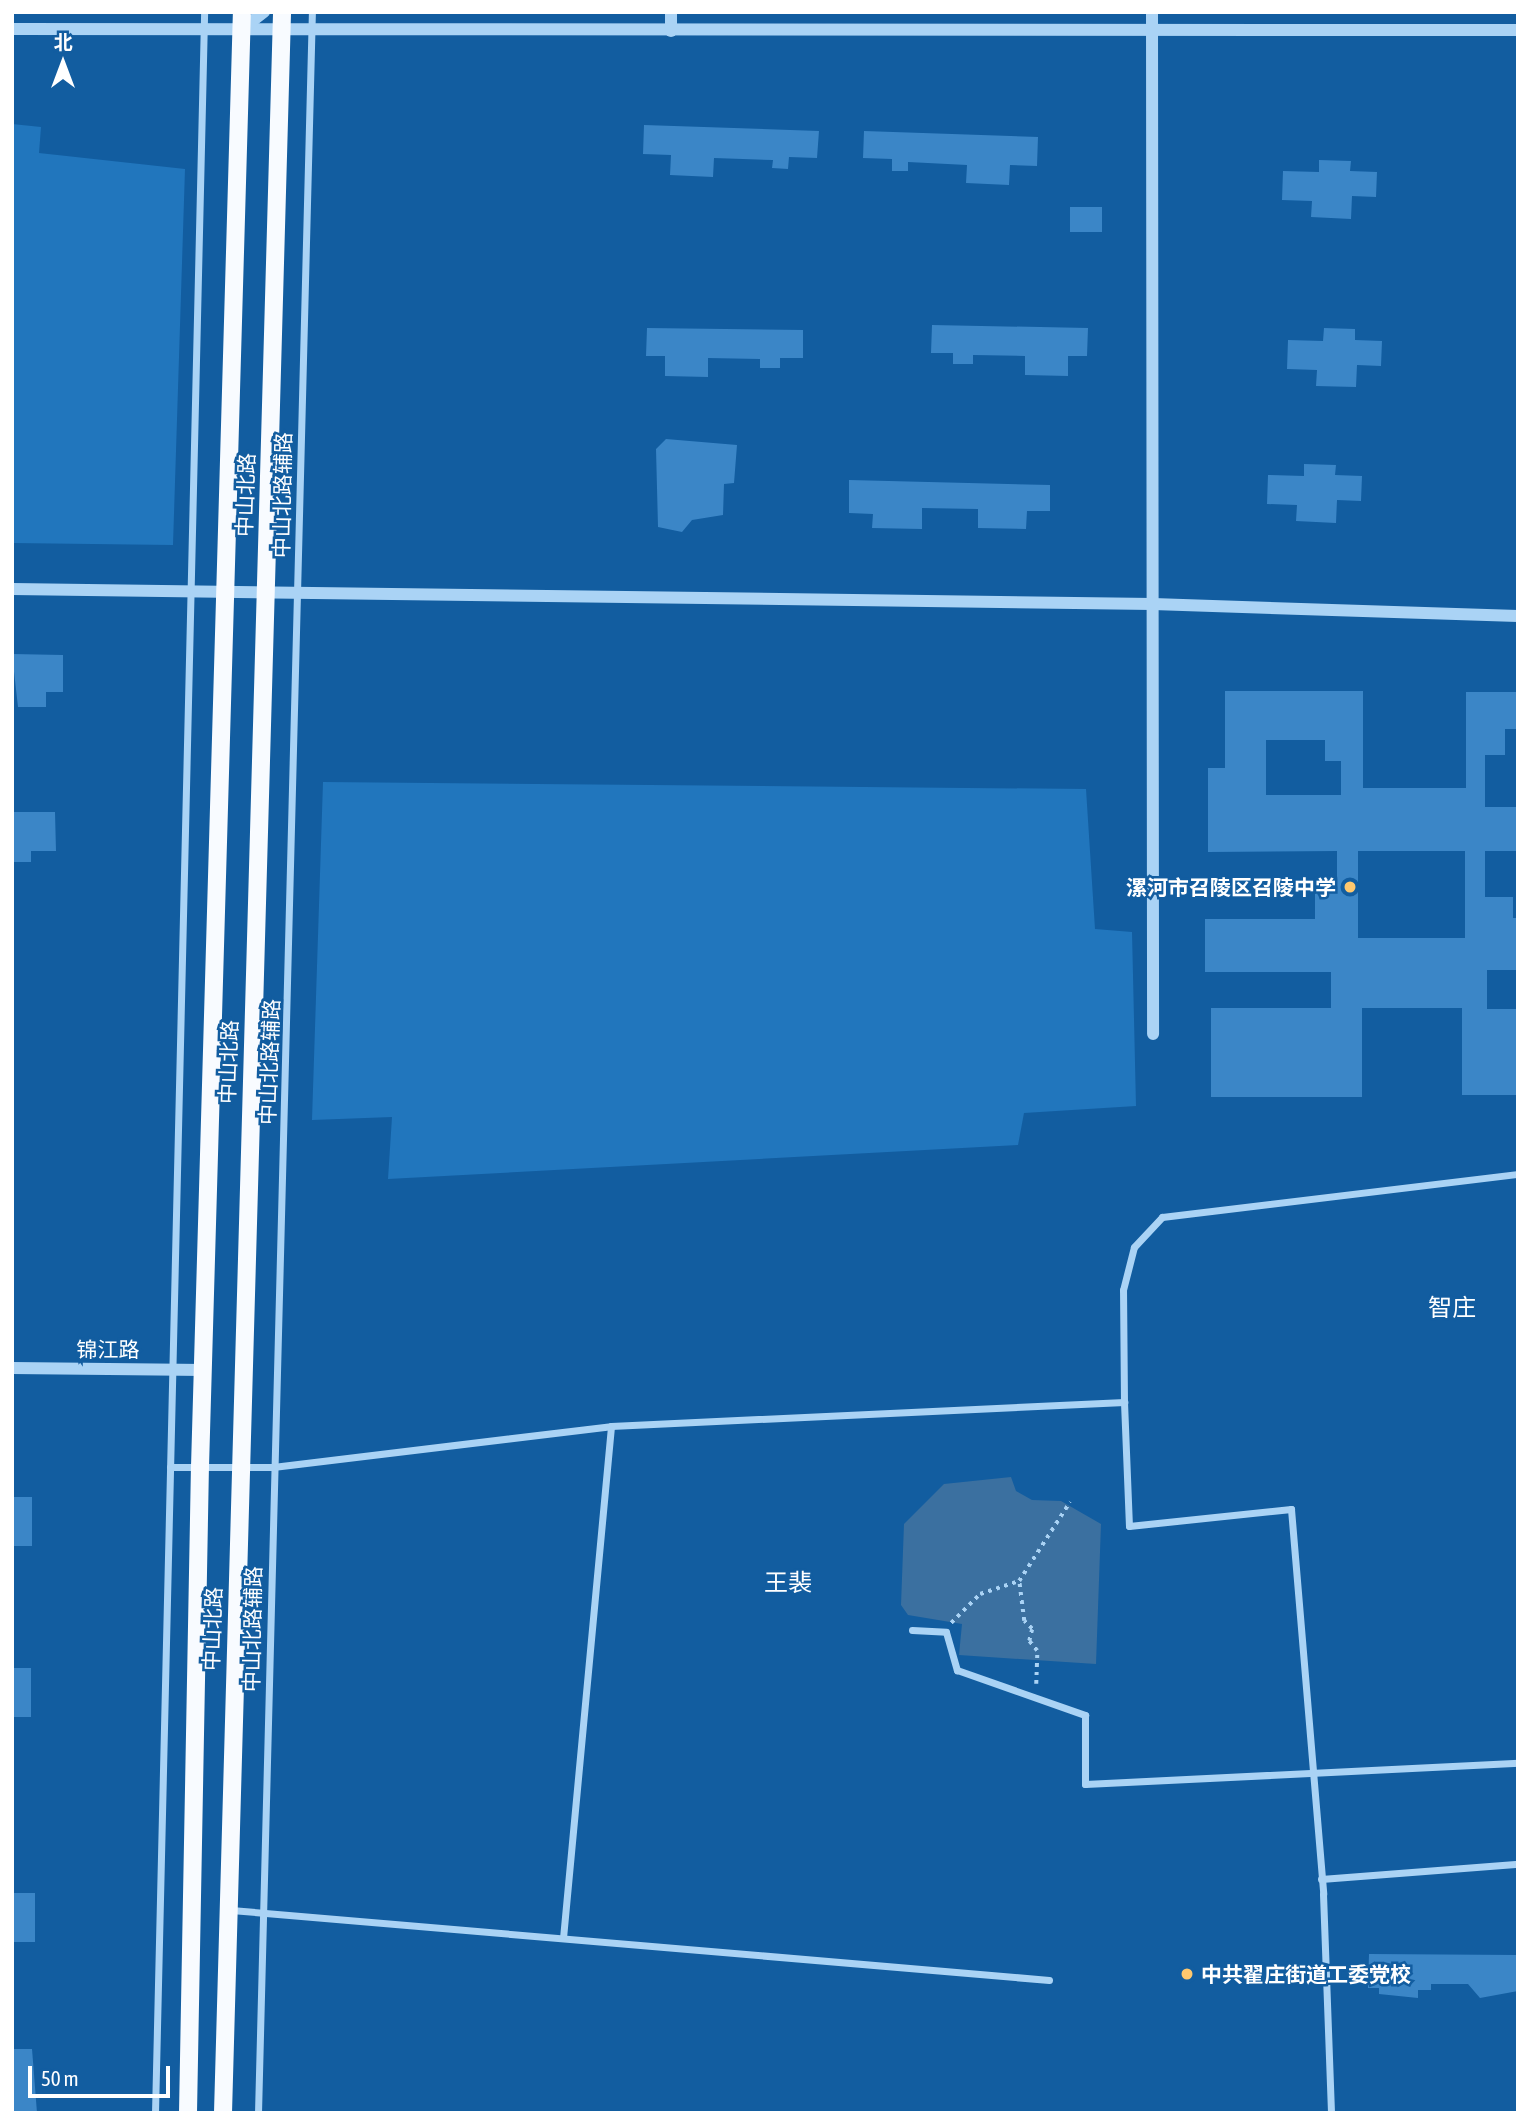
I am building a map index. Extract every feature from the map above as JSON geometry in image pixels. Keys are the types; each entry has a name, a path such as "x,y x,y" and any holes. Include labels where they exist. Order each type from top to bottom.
{"main road":[{"name":"中山北路","path":"188,2113 200,1467 230,592 242,21"},
{"name":"中山北路","path":"223,2113 239,1467 282,21"}],"street":[{"path":"155,2113 186,591 204,12"},
{"path":"12,29 204,29 242,21 264,12"},
{"name":"中山北路辅路","path":"258,2113 312,12"},
{"path":"671,12 671,31"},
{"path":"1152,12 1153,1034"},
{"path":"242,21 282,21 311,28 671,31 1518,30"},
{"path":"12,589 1153,604 1518,616"},
{"path":"1331,2113 1321,1879 1291,1509 1129,1526 1123,1290 1135,1247 1162,1217 1518,1174"},
{"name":"锦江路","path":"12,1368 204,1370"},
{"path":"170,1467 273,1467 611,1426 1124,1402"},
{"path":"563,1938 611,1426"},
{"path":"912,1630 946,1632 957,1670 1085,1715 1085,1784 1313,1776 1518,1763"},
{"path":"1321,1879 1518,1864"},
{"path":"227,1910 1049,1980"}],"path":[{"path":"1035,1698 1037,1651 1018,1600 1019,1581 1070,1502"},
{"path":"946,1632 961,1608 974,1606 981,1594 1019,1581"}],"shaded area":[{"path":"12,124 41,127 39,153 185,169 173,545 12,543"},
{"path":"323,782 1086,789 1095,929 1132,932 1136,1106 1024,1113 1018,1145 388,1179 392,1117 312,1120"},
{"path":"1011,1477 1016,1491 1032,1500 1061,1501 1101,1524 1096,1664 959,1655 962,1624 908,1615 901,1605 904,1524 944,1484"}],"building":[{"path":"644,125 819,131 817,158 789,157 788,169 772,168 773,160 714,158 713,177 670,175 671,155 643,154"},
{"path":"864,131 1038,137 1037,166 1010,165 1009,185 966,183 967,165 908,162 908,171 892,171 892,159 863,158"},
{"path":"1319,160 1351,161 1350,171 1377,172 1376,197 1352,196 1351,219 1311,217 1312,201 1282,200 1283,171 1319,172"},
{"path":"1070,207 1102,207 1102,232 1070,232"},
{"path":"932,325 1088,328 1087,356 1068,356 1068,376 1025,375 1025,356 973,355 973,364 953,364 953,353 931,353"},
{"path":"647,328 803,330 803,358 780,358 780,368 760,368 760,359 708,358 708,377 665,376 665,356 646,356"},
{"path":"1324,328 1355,329 1355,340 1382,341 1381,366 1357,365 1356,387 1316,386 1317,370 1287,369 1288,340 1323,341"},
{"path":"666,439 737,445 734,483 724,484 723,515 692,520 682,532 658,527 656,449"},
{"path":"1304,464 1336,465 1335,475 1362,476 1361,501 1337,500 1336,523 1296,521 1297,505 1267,504 1268,475 1304,476"},
{"path":"849,480 1050,485 1050,511 1027,511 1026,529 978,528 978,509 922,508 922,529 872,528 873,514 849,513"},
{"path":"12,654 63,655 63,692 46,692 46,707 18,707"},
{"path":"1225,691 1363,691 1363,788 1466,788 1466,692 1518,692 1518,729 1505,729 1505,755 1485,755 1485,807 1518,807 1518,851 1485,851 1485,897 1513,897 1513,918 1518,918 1518,970 1487,970 1487,1009 1518,1009 1518,1095 1462,1095 1462,1008 1362,1008 1362,1097 1211,1097 1211,1008 1331,1008 1331,972 1205,972 1205,919 1315,919 1315,893 1337,893 1337,851 1208,852 1208,768 1225,768","holes":["1266,740 1325,740 1325,761 1341,761 1341,795 1266,795","1358,851 1465,851 1465,938 1358,938"]},
{"path":"12,812 55,812 56,851 31,851 31,862 12,862"},
{"path":"12,1497 32,1497 32,1546 12,1546"},
{"path":"12,1668 31,1668 31,1717 12,1717"},
{"path":"12,1893 35,1893 35,1942 12,1942"},
{"path":"1369,1954 1518,1955 1518,1991 1480,1998 1468,1984 1431,1984 1431,1990 1418,1990 1418,1998 1379,1994 1379,1988 1368,1988"},
{"path":"12,2049 32,2049 37,2113 12,2113"}],"place":[{"name":"漯河市召陵区召陵中学","path":"1350,887"},
{"name":"中共翟庄街道工委党校","path":"1187,1974"}],"district":[{"name":"智庄","path":"1452,1308"},
{"name":"王裴","path":"788,1583"}]}
